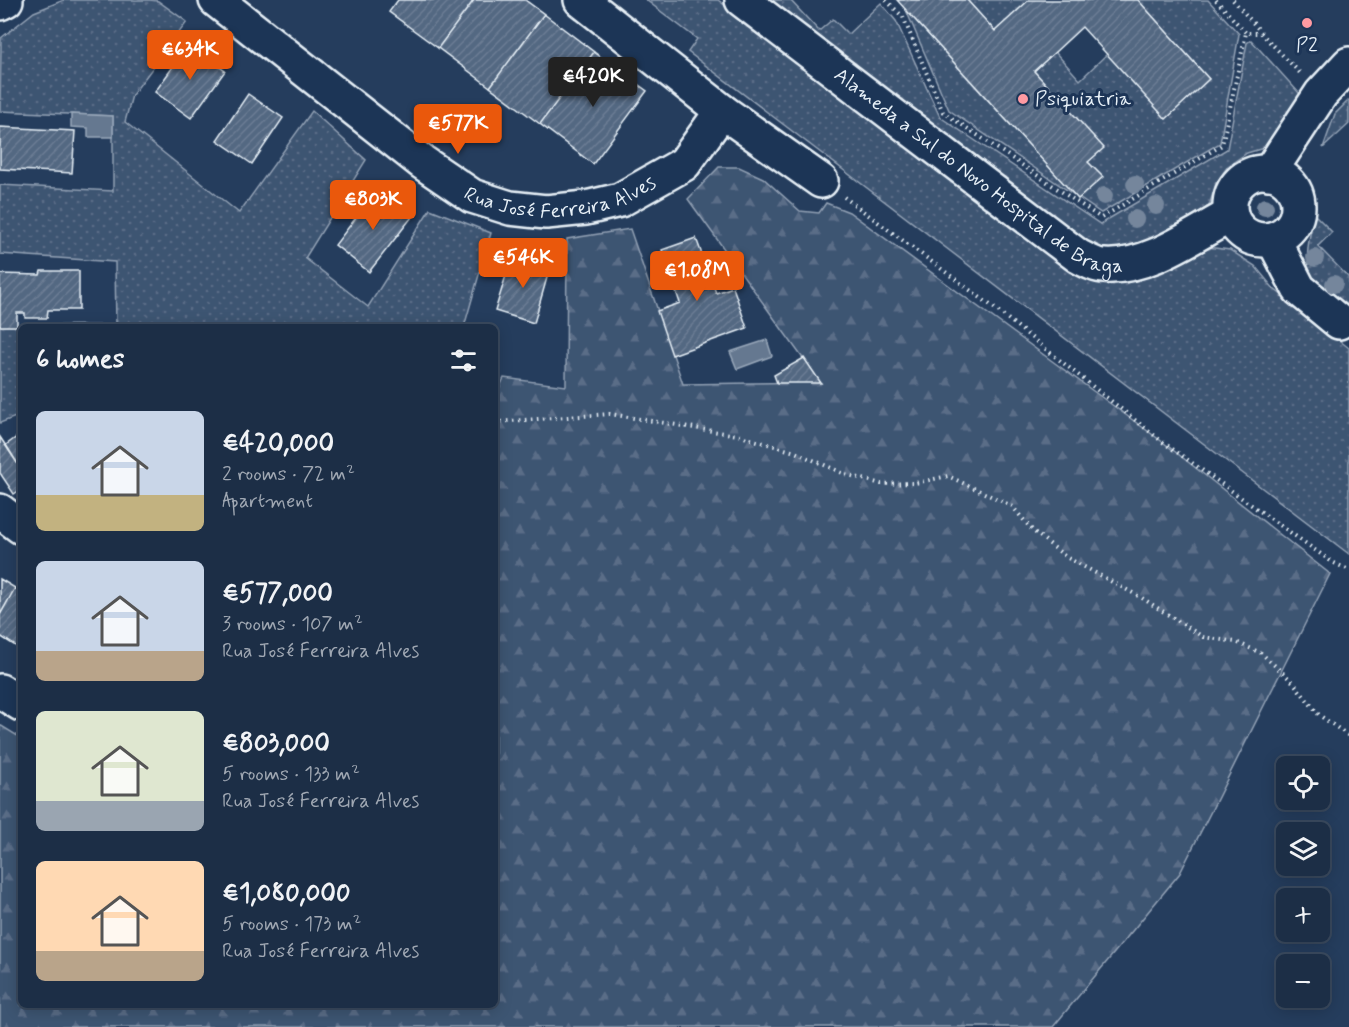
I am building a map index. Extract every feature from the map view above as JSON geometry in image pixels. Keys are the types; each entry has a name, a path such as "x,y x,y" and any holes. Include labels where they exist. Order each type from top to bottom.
{"street":[{"path":"0,3 6,0"},
{"name":"Rua José Ferreira Alves","path":"216,0 423,162 472,196 510,208 546,212 586,208 620,200 684,164 722,111"},
{"path":"581,0 722,111 821,180"},
{"name":"Alameda a Sul do Novo Hospital de Braga","path":"742,0 1015,210 1086,260 1102,266 1128,265 1168,248 1231,214"},
{"path":"1269,173 1321,94 1349,64"},
{"path":"1269,173 1288,183 1295,194 1298,206 1291,227 1273,239 1263,240 1247,236 1239,229 1231,214 1231,199 1237,186 1254,174 1269,173"},
{"path":"1273,239 1299,289 1339,322"},
{"path":"0,511 18,525"},
{"path":"0,691 18,702"}],"path":[{"path":"886,0 903,17 943,112 1101,218 1222,145 1246,33"},
{"path":"1216,0 1246,33 1261,33"},
{"path":"1233,0 1261,33 1321,94"},
{"path":"821,180 989,304 1164,443 1332,562 1349,570"},
{"path":"498,422 610,414 737,435 795,452 845,474 881,484 915,483 948,476 1012,506 1033,531 1066,557 1142,598 1203,637 1236,642 1262,653 1293,682 1319,715 1349,736"}],"green space":[{"path":"64,0 150,0 158,1 187,22 132,95 125,122 239,213 312,111 366,160 305,258 368,307 430,209 491,233 465,324 116,324 115,262 0,254 0,185 113,191 113,116 0,111 1,38 34,12"},
{"path":"646,0 718,0 1072,271 1096,281 1127,283 1207,247 1230,250 1255,266 1274,289 1349,348 1349,554 688,52 697,39"},
{"path":"770,0 790,0 819,31 833,19 848,34 881,3 896,21 940,117 1100,224 1227,149 1247,43 1251,40 1300,94 1267,147 1247,153 1228,166 1216,183 1210,203 1199,218 1127,254 1084,245"},
{"path":"967,0 1029,0 995,31"},
{"path":"1138,0 1208,0 1239,34 1220,143 1101,213 1079,198 1102,177 1088,162 1103,148 1034,71 1055,52 1080,80 1107,54 1166,119 1209,79"},
{"path":"906,10 1074,195 949,110"},
{"path":"1349,100 1349,124 1323,148 1335,114"},
{"path":"719,167 739,167 763,178 800,211 819,213 826,203 849,212 1164,443 1330,574 1180,873 1053,1027 0,1027 0,725 18,736 18,1008 498,1008 498,391 504,378 566,386 567,239 630,229 683,384 820,382 688,199"},
{"path":"1314,214 1332,232 1318,246 1349,278 1349,316 1322,292 1310,272 1308,249"},
{"path":"0,326 18,326 18,416 0,423"}],"shaded area":[{"path":"71,114 113,116 113,137 88,137 88,128 71,127"},
{"path":"767,340 772,356 737,369 730,352"}],"building":[{"path":"398,0 474,0 438,48 389,12"},
{"path":"474,0 525,0 544,14 490,87 438,48"},
{"name":"Psiquiatria","path":"897,0 967,0 995,31 1029,0 1138,0 1209,79 1166,119 1082,27 1034,71 1104,148 1088,162 1103,177 1078,199"},
{"path":"544,14 594,52 540,124 490,87"},
{"path":"189,44 225,71 191,118 155,92"},
{"path":"594,52 647,91 593,164 540,124"},
{"path":"248,94 283,118 252,164 217,140"},
{"path":"0,127 75,131 72,173 0,169"},
{"path":"377,190 412,217 369,272 335,245"},
{"path":"696,238 716,293 733,287 747,328 672,355 657,311 680,303 662,250"},
{"path":"512,256 550,267 534,323 495,311"},
{"path":"41,271 79,271 79,310 48,310 47,318 25,318 25,313 17,313 17,326 0,326 0,274 40,275"},
{"path":"804,358 821,383 777,383 774,375"},
{"path":"18,436 18,464 6,445"},
{"path":"0,437 18,464 18,491 14,494 0,473"},
{"path":"0,579 15,588 0,615"},
{"path":"15,588 18,590 17,647 0,636 0,615"}],"place":[{"name":"P2","path":"1307,23"},
{"name":"Psiquiatria","path":"1023,99"}]}
